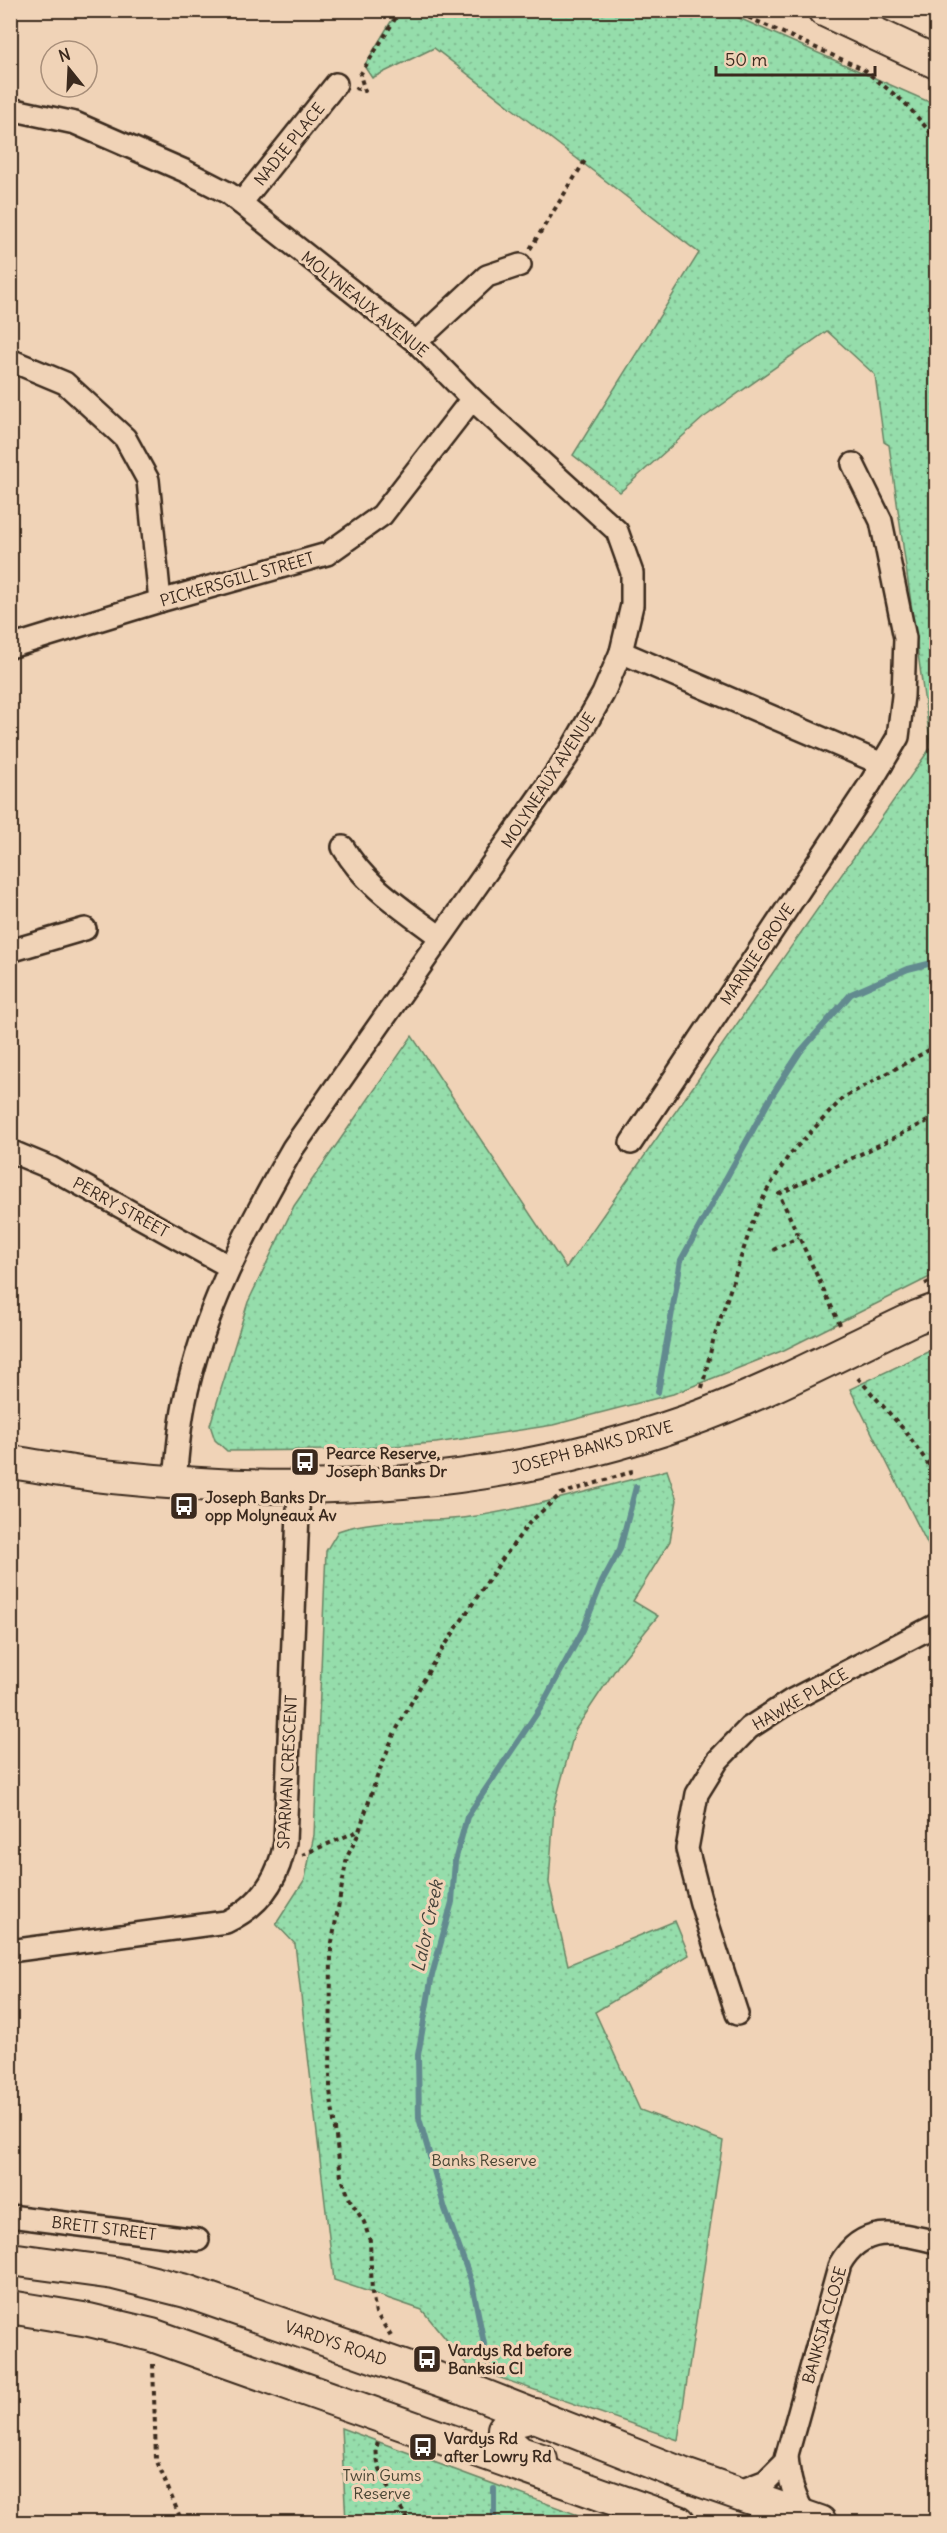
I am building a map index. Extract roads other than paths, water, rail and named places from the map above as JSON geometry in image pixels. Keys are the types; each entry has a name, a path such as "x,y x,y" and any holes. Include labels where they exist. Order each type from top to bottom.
{"main road":[{"path":"824,10 936,62"},
{"name":"JOSEPH BANKS DRIVE","path":"10,1462 111,1477 175,1483 299,1487 423,1482 523,1467 625,1442 722,1408 936,1310"},
{"name":"VARDYS ROAD","path":"10,2259 114,2272 186,2291 464,2388 536,2415 615,2449 814,2520"},
{"path":"10,2307 89,2320 152,2336 679,2523"},
{"path":"536,2415 510,2422 504,2429 504,2439 520,2453 614,2486 626,2496 635,2509"}],"street":[{"name":"NADIE PLACE","path":"241,204 336,84"},
{"name":"MOLYNEAUX AVENUE","path":"10,109 75,123 185,171 228,193 416,342 472,399 616,531 632,573 632,605 621,652 603,694 567,757 293,1148 261,1203 230,1267 206,1328 184,1403 175,1483"},
{"path":"416,342 487,276 520,265"},
{"path":"10,360 65,382 125,438 148,480 160,601"},
{"name":"PICKERSGILL STREET","path":"10,647 160,601 327,554 382,515 472,399"},
{"name":"MARNIE GROVE","path":"631,1143 898,737 903,696 905,638 881,521 853,464"},
{"path":"621,652 882,764"},
{"path":"343,847 350,859 379,892 440,937"},
{"path":"10,951 85,929"},
{"name":"PERRY STREET","path":"10,1151 51,1168 230,1267"},
{"name":"SPARMAN CRESCENT","path":"10,1951 226,1922 244,1914 270,1886 282,1864 285,1842 299,1487"},
{"name":"HAWKE PLACE","path":"737,2014 701,1904 687,1849 697,1794 718,1760 749,1728 792,1700 936,1625"},
{"name":"BRETT STREET","path":"10,2216 198,2240"},
{"name":"BANKSIA CLOSE","path":"735,2493 773,2476 787,2456 840,2264 849,2249 867,2237 885,2233 907,2235 936,2242"},
{"name":"BANKSIA CLOSE","path":"787,2456 789,2480 796,2503 814,2520"}],"waterway":[{"path":"658,1392 681,1260 771,1097 800,1052 851,994 908,969 936,962"},
{"name":"Lalor Creek","path":"489,2369 472,2283 445,2209 419,2118 418,2055 432,1975 452,1902 455,1861 467,1817 541,1707 583,1630 602,1582 620,1549 636,1487"},
{"name":"Lalor Creek","path":"494,2489 494,2522"}],"place":[{"name":"Pearce Reserve, Joseph Banks Dr","path":"305,1462"},
{"name":"Joseph Banks Dr opp Molyneaux Av","path":"184,1506"},
{"name":"Vardys Rd before Banksia Cl","path":"427,2359"},
{"name":"Vardys Rd after Lowry Rd","path":"423,2447"}],"park label":[{"name":"Banks Reserve","path":"484,2160"},
{"name":"Twin Gums Reserve","path":"382,2484"}]}
